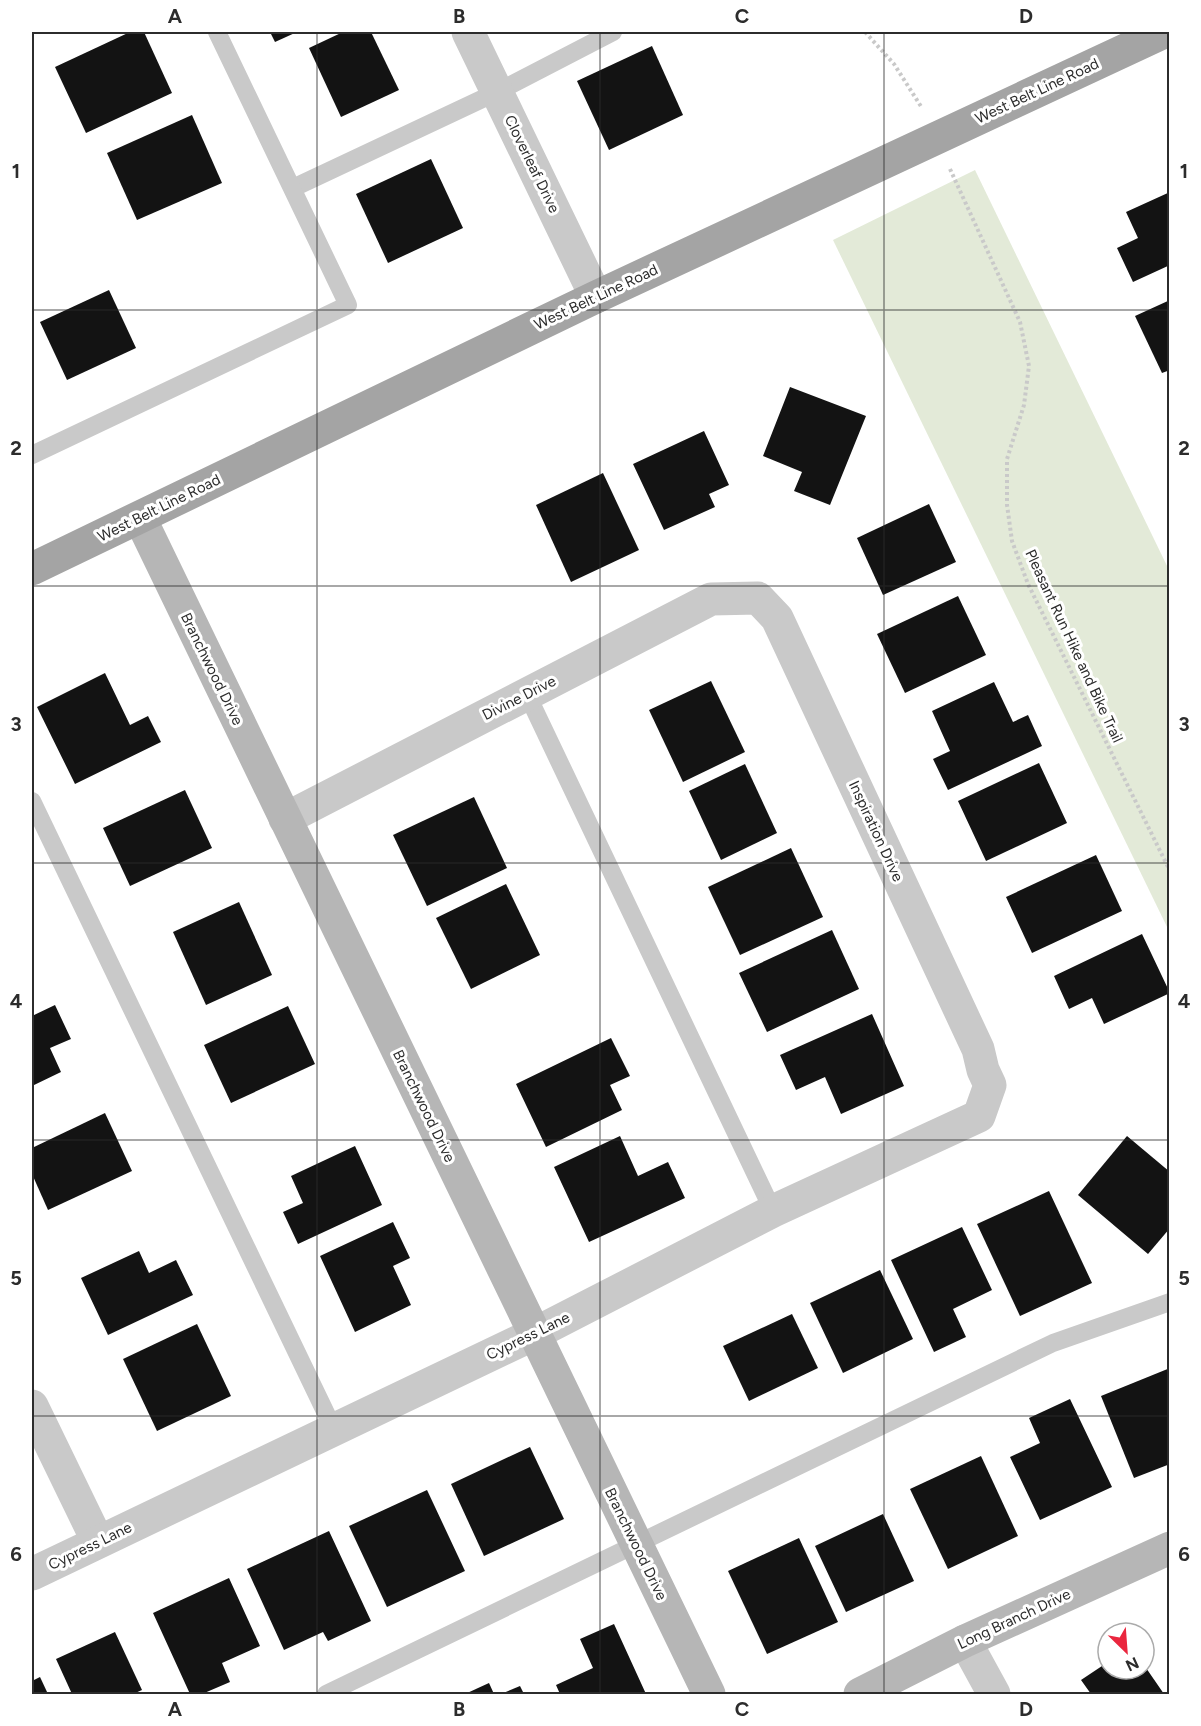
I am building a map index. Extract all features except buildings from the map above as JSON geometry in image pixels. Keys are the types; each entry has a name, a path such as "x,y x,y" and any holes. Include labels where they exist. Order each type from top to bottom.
{"main road":[{"name":"West Belt Line Road","path":"32,569 596,297 1164,32"}],"street":[{"name":"Cloverleaf Drive","path":"468,32 596,297"},
{"name":"Branchwood Drive","path":"140,518 709,1695"},
{"name":"Divine Drive","path":"285,819 711,599 758,598"},
{"name":"Inspiration Drive","path":"758,598 777,618 978,1049 984,1070"},
{"name":"Cypress Lane","path":"32,1574 534,1334 773,1211 979,1116 990,1085 984,1070"},
{"path":"32,1406 98,1542"},
{"name":"Long Branch Drive","path":"860,1695 965,1641 1170,1548"},
{"path":"965,1641 994,1695"}],"lane":[{"path":"32,454 348,304 217,32"},
{"path":"292,188 497,92 613,32"},
{"path":"527,694 773,1211"},
{"path":"32,801 334,1430"},
{"path":"326,1695 1053,1343 1170,1302"}],"path":[{"name":"Pleasant Run Hike and Bike Trail","path":"865,32 894,64 919,101 1020,322 1029,366 1024,405 1007,459 1007,505 1012,541 1028,584 1170,871"}],"green space":[{"path":"975,170 1169,570 1169,931 833,240"}]}
